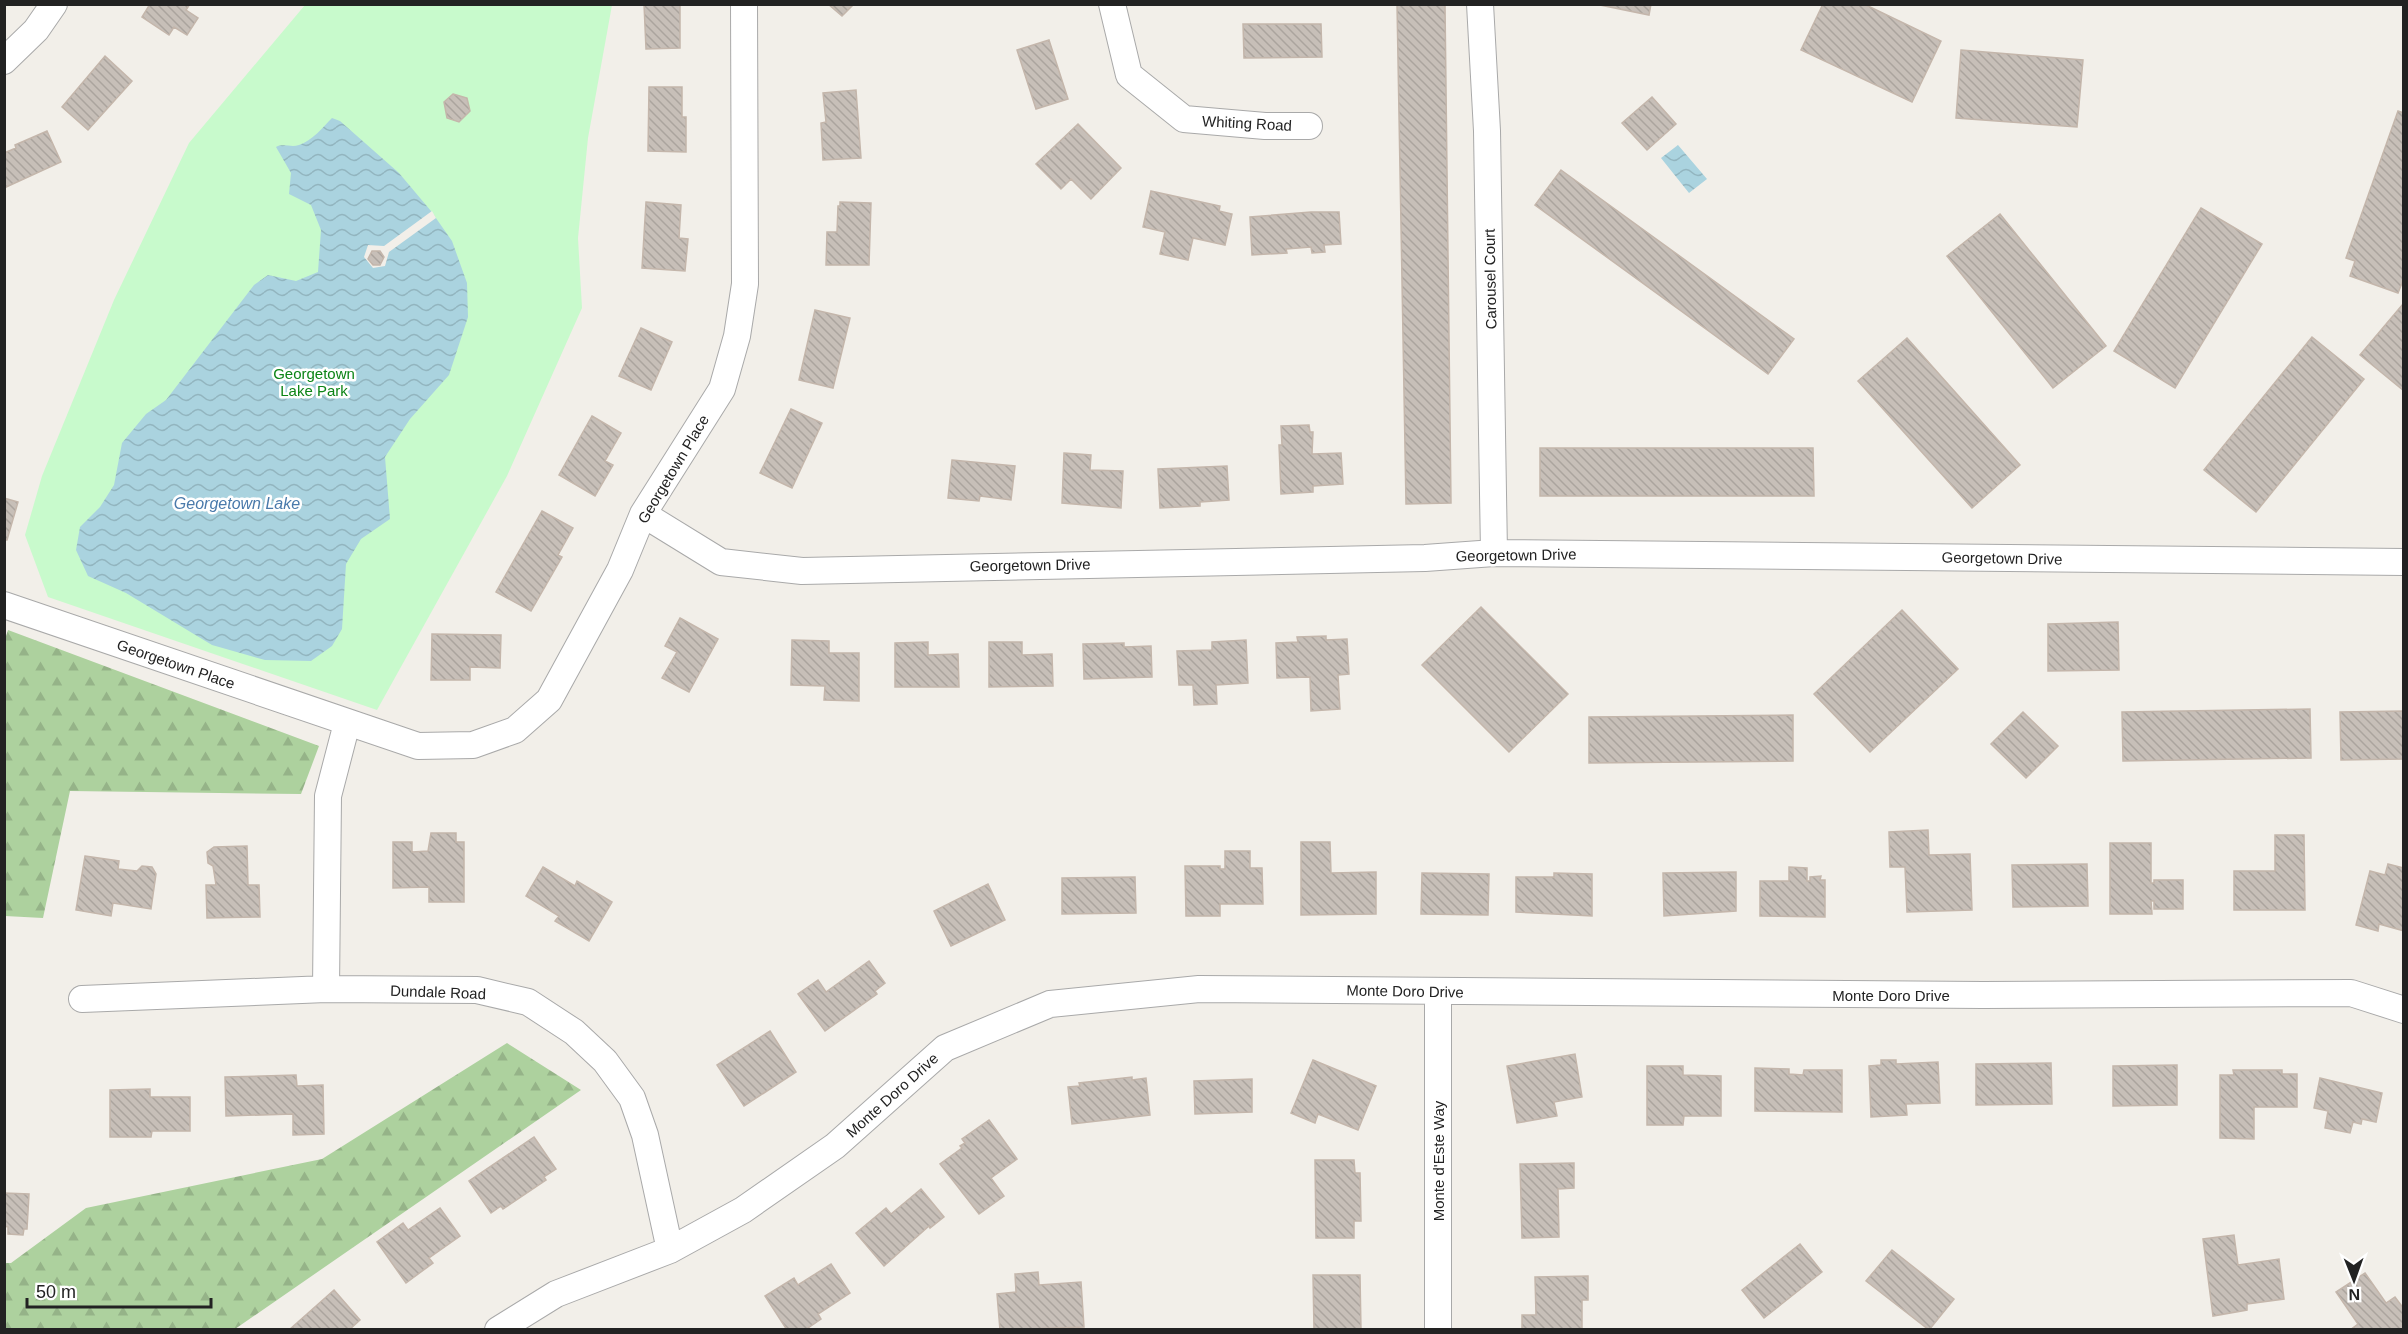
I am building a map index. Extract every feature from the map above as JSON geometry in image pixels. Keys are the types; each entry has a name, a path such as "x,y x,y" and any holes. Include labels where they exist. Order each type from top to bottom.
{"street":[{"path":"4,61 36,30 54,4"},
{"name":"Georgetown Place","path":"4,605 418,746 472,746 515,729 549,700 620,570 643,514 722,389 737,336 745,284 744,4"},
{"name":"Whiting Road","path":"1112,4 1129,75 1184,120 1265,126 1309,126"},
{"name":"Carousel Court","path":"1480,4 1487,131 1494,553"},
{"name":"Georgetown Drive","path":"643,514 721,562 802,570 1425,558 1494,553 2403,562"},
{"path":"326,989 328,796 347,723"},
{"name":"Dundale Road","path":"82,999 326,989 477,990 528,1002 574,1032 605,1061 632,1098 645,1135 670,1250"},
{"name":"Monte Doro Drive","path":"498,1329 556,1294 670,1250 743,1210 835,1146 945,1048 1050,1004 1199,989 1971,995 2351,993 2403,1010"},
{"name":"Monte d'Este Way","path":"1438,992 1438,1329"}],"green space":[{"name":"Georgetown Lake Park","path":"305,5 612,5 588,138 578,238 582,308 507,476 377,710 48,597 25,535 42,476 114,300 189,143"},
{"path":"8,630 319,746 301,794 70,791 43,918 5,916 4,642"},
{"path":"507,1043 581,1090 235,1329 5,1329 5,1263 11,1263 86,1208 322,1159"}],"water":[{"name":"Georgetown Lake","path":"332,118 340,121 399,173 431,211 452,241 467,283 468,317 449,375 410,419 385,457 390,519 361,539 346,564 342,629 332,646 311,661 265,660 212,645 126,593 88,576 76,550 80,527 100,507 114,485 122,443 146,414 166,400 254,285 268,275 296,281 318,272 321,230 311,205 289,194 291,173 276,147 296,146 304,143"},
{"path":"1678,145 1707,179 1689,193 1661,158"}],"pier":[{"path":"432,211 436,218 389,252 385,266 373,268 364,257 368,245 384,246"}],"building":[{"path":"150,4 190,4 186,10 198,18 187,35 174,27 169,35 142,17"},
{"path":"644,4 680,4 680,48 646,49"},
{"path":"828,4 854,4 842,16"},
{"path":"1397,4 1445,4 1451,503 1406,504"},
{"path":"1595,4 1651,4 1649,15"},
{"path":"1823,4 1864,4 1941,41 1912,102 1801,50"},
{"path":"1243,24 1321,24 1322,57 1244,58"},
{"path":"1049,40 1068,99 1036,109 1017,50"},
{"path":"1961,50 2083,60 2077,127 1956,118"},
{"path":"105,56 132,81 88,130 62,107"},
{"path":"649,87 682,87 682,117 686,117 686,152 648,151"},
{"path":"856,90 861,158 823,160 821,123 826,122 823,93"},
{"path":"453,94 467,98 470,111 459,122 447,118 444,102"},
{"path":"1652,97 1676,124 1647,150 1622,123"},
{"path":"2398,111 2404,113 2404,278 2398,293 2350,276 2355,261 2346,258"},
{"path":"1078,124 1121,168 1091,199 1071,179 1061,189 1036,164"},
{"path":"47,131 61,162 4,188 4,153 16,148 15,145"},
{"path":"1561,170 1794,339 1768,374 1535,205"},
{"path":"1151,191 1220,206 1219,211 1232,214 1225,245 1193,238 1188,260 1160,254 1165,232 1143,227"},
{"path":"646,202 681,205 679,238 688,239 685,271 642,268"},
{"path":"840,202 871,203 869,265 826,265 827,232 837,232"},
{"path":"2201,208 2262,244 2175,388 2114,351"},
{"path":"1339,212 1341,244 1324,245 1325,252 1312,253 1311,247 1286,249 1287,253 1252,255 1250,217"},
{"path":"2000,214 2106,346 2053,388 1947,256"},
{"path":"372,251 380,251 384,257 380,265 373,265 368,259"},
{"path":"2404,304 2404,391 2360,355"},
{"path":"815,310 850,318 833,388 799,380"},
{"path":"641,328 672,342 651,390 619,376"},
{"path":"2312,337 2364,379 2256,512 2204,470"},
{"path":"1907,338 2020,465 1972,508 1858,381"},
{"path":"791,409 822,423 792,488 760,473"},
{"path":"592,416 621,433 605,461 613,465 595,496 559,475"},
{"path":"1309,425 1310,432 1313,432 1312,454 1341,453 1343,484 1313,486 1313,492 1281,494 1279,445 1282,445 1281,426"},
{"path":"1540,448 1813,448 1814,496 1540,496"},
{"path":"1064,453 1091,455 1090,470 1123,471 1121,508 1062,503"},
{"path":"952,460 1015,466 1011,500 980,496 979,501 948,498"},
{"path":"1227,466 1229,500 1200,502 1200,506 1160,508 1158,469"},
{"path":"4,498 18,502 7,540 4,540"},
{"path":"542,511 573,528 558,555 562,557 531,611 496,592"},
{"path":"1481,607 1568,694 1509,752 1422,665"},
{"path":"1902,610 1958,669 1870,752 1814,694"},
{"path":"680,618 718,639 689,692 662,678 677,652 665,646"},
{"path":"2118,622 2119,670 2048,671 2048,624"},
{"path":"432,634 501,635 500,668 470,667 470,680 431,680"},
{"path":"1326,636 1326,640 1347,639 1349,674 1338,675 1340,709 1311,711 1310,677 1277,678 1276,643 1298,642 1297,637"},
{"path":"792,640 829,641 829,653 859,653 859,701 824,700 825,686 791,685"},
{"path":"1246,640 1248,683 1216,685 1217,704 1194,705 1193,685 1179,685 1177,651 1212,650 1212,642"},
{"path":"928,642 928,655 958,654 959,687 895,687 895,643"},
{"path":"989,642 1022,642 1022,655 1052,654 1053,686 989,687"},
{"path":"1124,643 1124,647 1151,646 1152,677 1084,679 1083,644"},
{"path":"2310,709 2311,758 2123,761 2122,712"},
{"path":"2404,711 2404,759 2341,760 2340,712"},
{"path":"2023,712 2058,746 2026,778 1991,744"},
{"path":"1793,715 1793,761 1589,763 1589,717"},
{"path":"1928,830 1929,855 1970,854 1972,910 1907,912 1905,867 1890,867 1889,832"},
{"path":"431,833 456,833 456,842 464,842 464,902 429,902 429,887 393,888 393,842 412,842 412,852 428,851"},
{"path":"2275,835 2304,835 2305,910 2234,910 2234,871 2275,871"},
{"path":"1301,842 1330,842 1331,873 1376,872 1376,914 1301,915"},
{"path":"2110,843 2151,843 2151,883 2154,883 2154,880 2183,880 2183,909 2154,909 2154,901 2151,901 2152,914 2110,914"},
{"path":"247,846 248,885 259,885 260,917 207,918 206,885 216,885 213,866 208,863 207,852 214,847"},
{"path":"1225,851 1250,851 1250,868 1262,868 1263,904 1220,904 1220,916 1186,916 1185,866 1220,866 1220,869 1225,869"},
{"path":"85,856 119,861 118,869 137,871 142,866 152,867 156,874 151,909 113,903 111,916 76,910"},
{"path":"2087,864 2088,906 2013,907 2012,865"},
{"path":"2388,864 2404,868 2404,931 2379,924 2378,931 2356,925 2370,871 2385,875"},
{"path":"543,867 575,886 577,881 612,902 589,941 555,921 559,916 526,896"},
{"path":"1789,867 1807,868 1807,881 1810,881 1810,877 1821,876 1820,880 1825,880 1825,917 1760,916 1760,881 1789,881"},
{"path":"1736,872 1736,911 1664,916 1663,873"},
{"path":"1422,873 1489,874 1488,915 1421,914"},
{"path":"1554,873 1592,874 1592,916 1516,912 1516,877 1554,877"},
{"path":"1135,877 1136,913 1062,914 1062,878"},
{"path":"988,884 1005,920 951,946 934,911"},
{"path":"869,961 885,983 875,991 877,994 825,1031 798,994 818,980 826,992"},
{"path":"770,1031 796,1072 744,1106 717,1065"},
{"path":"1575,1054 1582,1097 1554,1102 1557,1116 1517,1123 1507,1066"},
{"path":"1313,1060 1376,1086 1358,1130 1318,1114 1315,1123 1291,1113"},
{"path":"1881,1060 1896,1060 1896,1064 1938,1062 1940,1103 1906,1104 1907,1115 1871,1117 1869,1066 1881,1065"},
{"path":"2051,1063 2052,1104 1976,1105 1976,1064"},
{"path":"2177,1065 2177,1105 2113,1106 2113,1066"},
{"path":"1647,1066 1683,1066 1683,1075 1721,1076 1721,1116 1684,1116 1683,1125 1647,1125"},
{"path":"1755,1068 1789,1069 1789,1074 1803,1075 1804,1070 1842,1070 1842,1112 1755,1111"},
{"path":"2233,1070 2282,1070 2282,1074 2297,1074 2297,1107 2254,1107 2254,1139 2220,1138 2220,1075 2234,1075"},
{"path":"296,1075 297,1086 323,1085 324,1134 293,1135 293,1114 226,1116 225,1077"},
{"path":"1132,1077 1132,1080 1146,1078 1150,1115 1072,1124 1068,1087 1080,1086 1079,1083"},
{"path":"2320,1078 2382,1093 2376,1122 2362,1119 2361,1124 2353,1122 2350,1133 2325,1128 2328,1111 2314,1108"},
{"path":"1252,1079 1252,1112 1195,1114 1194,1081"},
{"path":"150,1089 150,1097 190,1097 190,1131 152,1131 151,1137 110,1137 110,1090"},
{"path":"989,1120 1017,1159 991,1178 1004,1196 979,1214 940,1164 962,1148 960,1146 965,1143 962,1139"},
{"path":"534,1137 556,1169 544,1177 546,1180 503,1209 501,1206 491,1213 469,1181"},
{"path":"1315,1160 1354,1160 1355,1173 1360,1173 1361,1221 1354,1221 1354,1238 1316,1238"},
{"path":"1574,1163 1574,1188 1558,1189 1559,1237 1522,1238 1520,1164"},
{"path":"921,1189 944,1217 930,1228 929,1226 884,1266 856,1233 886,1208 891,1214"},
{"path":"4,1193 29,1194 27,1229 24,1229 23,1235 8,1234 8,1227 4,1226"},
{"path":"440,1208 460,1236 429,1258 433,1263 406,1283 377,1242 403,1223 408,1230"},
{"path":"2234,1235 2238,1265 2279,1259 2284,1299 2247,1304 2247,1310 2213,1316 2203,1239"},
{"path":"1800,1244 1822,1272 1764,1318 1742,1290"},
{"path":"1892,1250 1954,1299 1929,1330 1866,1281"},
{"path":"831,1264 850,1293 818,1314 821,1319 805,1330 787,1330 765,1296 794,1278 798,1285"},
{"path":"1038,1272 1039,1285 1081,1282 1084,1327 1000,1330 997,1294 1016,1292 1015,1274"},
{"path":"2365,1273 2386,1303 2395,1297 2404,1309 2404,1330 2350,1330 2358,1324 2336,1292"},
{"path":"1313,1275 1360,1275 1361,1330 1314,1330"},
{"path":"1588,1276 1588,1300 1582,1300 1582,1330 1522,1330 1522,1315 1536,1315 1535,1277"},
{"path":"334,1290 360,1320 349,1330 289,1330"}]}
